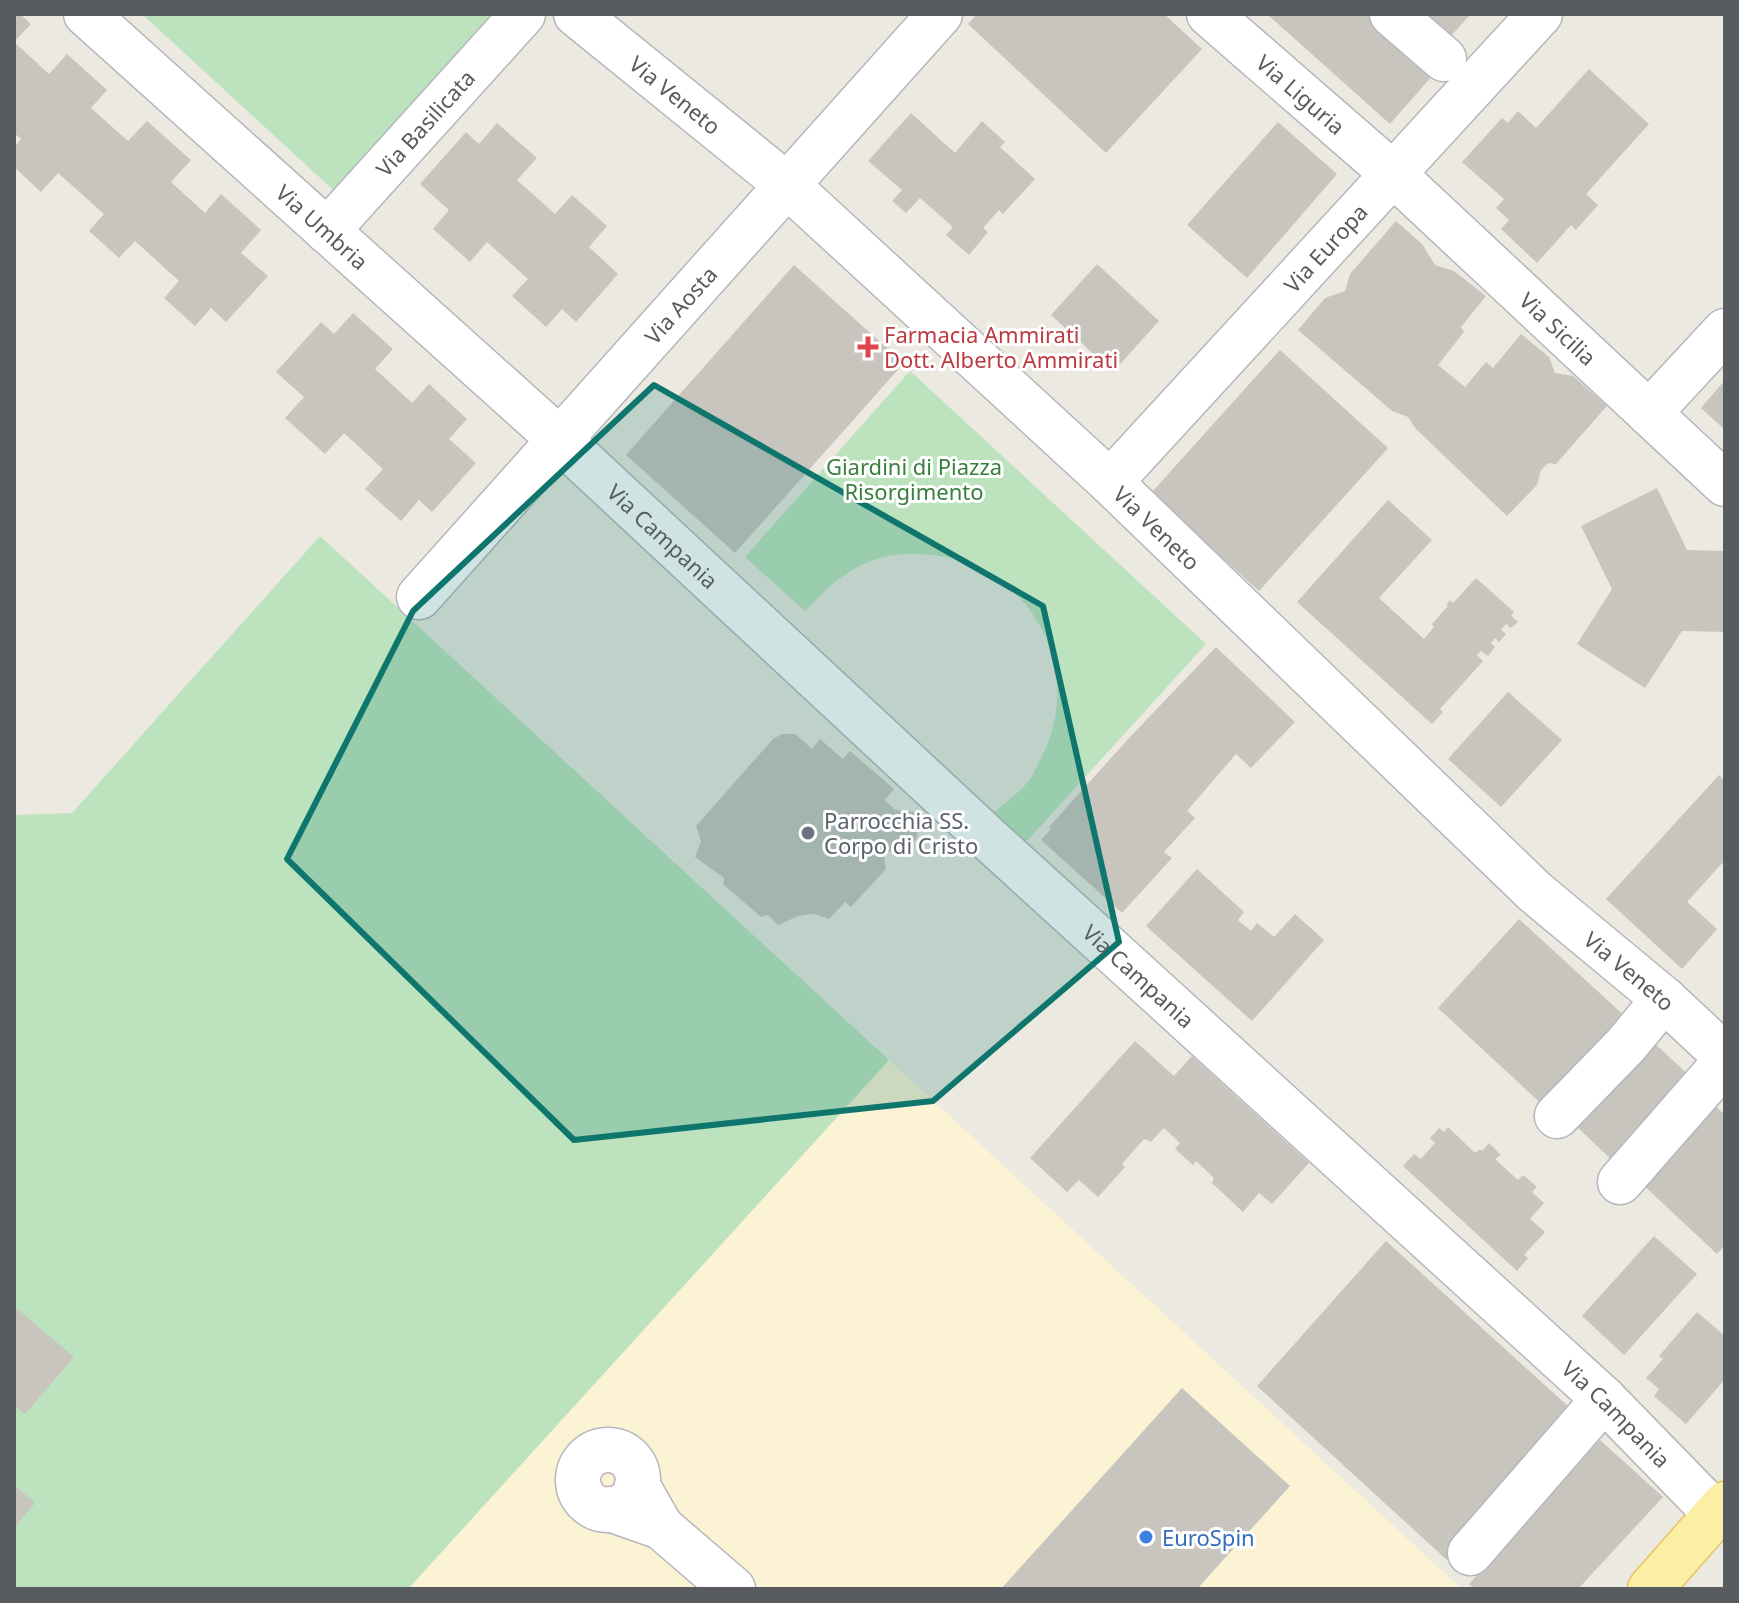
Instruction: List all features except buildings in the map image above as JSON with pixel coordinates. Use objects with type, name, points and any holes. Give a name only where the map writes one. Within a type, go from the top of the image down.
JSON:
[{"type":"main road","points":[[1650,1589],[1720,1509]]},
{"type":"street","name":"Via Umbria","points":[[86,14],[559,439]]},
{"type":"street","name":"Via Basilicata","points":[[327,231],[523,14]]},
{"type":"street","name":"Via Veneto","points":[[576,14],[787,185],[1110,482],[1535,892],[1664,999],[1725,1059]]},
{"type":"street","name":"Via Aosta","points":[[419,597],[940,14]]},
{"type":"street","points":[[1392,14],[1444,59]]},
{"type":"street","name":"Via Europa","points":[[1110,482],[1540,14]]},
{"type":"street","name":"Via Liguria","points":[[1226,19],[1392,173]]},
{"type":"street","name":"Via Sicilia","points":[[1392,173],[1725,484]]},
{"type":"street","points":[[1649,413],[1725,331]]},
{"type":"street","name":"Via Campania","points":[[559,439],[1720,1509]]},
{"type":"street","points":[[1557,1116],[1626,1045],[1664,999]]},
{"type":"street","points":[[1620,1182],[1725,1059]]},
{"type":"street","points":[[1470,1553],[1604,1399]]},
{"type":"street","points":[[624,1497],[733,1589]]},
{"type":"highlighted area","points":[[654,385],[1043,606],[1119,942],[933,1101],[574,1140],[287,859],[413,611]]},
{"type":"shaded area","points":[[889,1060],[1462,1589],[408,1589]]},
{"type":"green space","points":[[142,14],[506,14],[343,199]]},
{"type":"green space","name":"Giardini di Piazza Risorgimento","points":[[910,371],[1206,644],[1026,842],[991,815],[1030,780],[1053,727],[1057,694],[1054,662],[1043,632],[1026,605],[1002,582],[973,566],[939,556],[906,554],[863,564],[844,575],[805,611],[745,557]]},
{"type":"green space","points":[[320,536],[889,1060],[408,1589],[14,1589],[14,815],[72,813]]},
{"type":"place","name":"Farmacia Ammirati Dott. Alberto Ammirati","points":[[868,347]]},
{"type":"place","name":"Parrocchia SS. Corpo di Cristo","points":[[808,833]]},
{"type":"place","name":"EuroSpin","points":[[1146,1537]]}]
